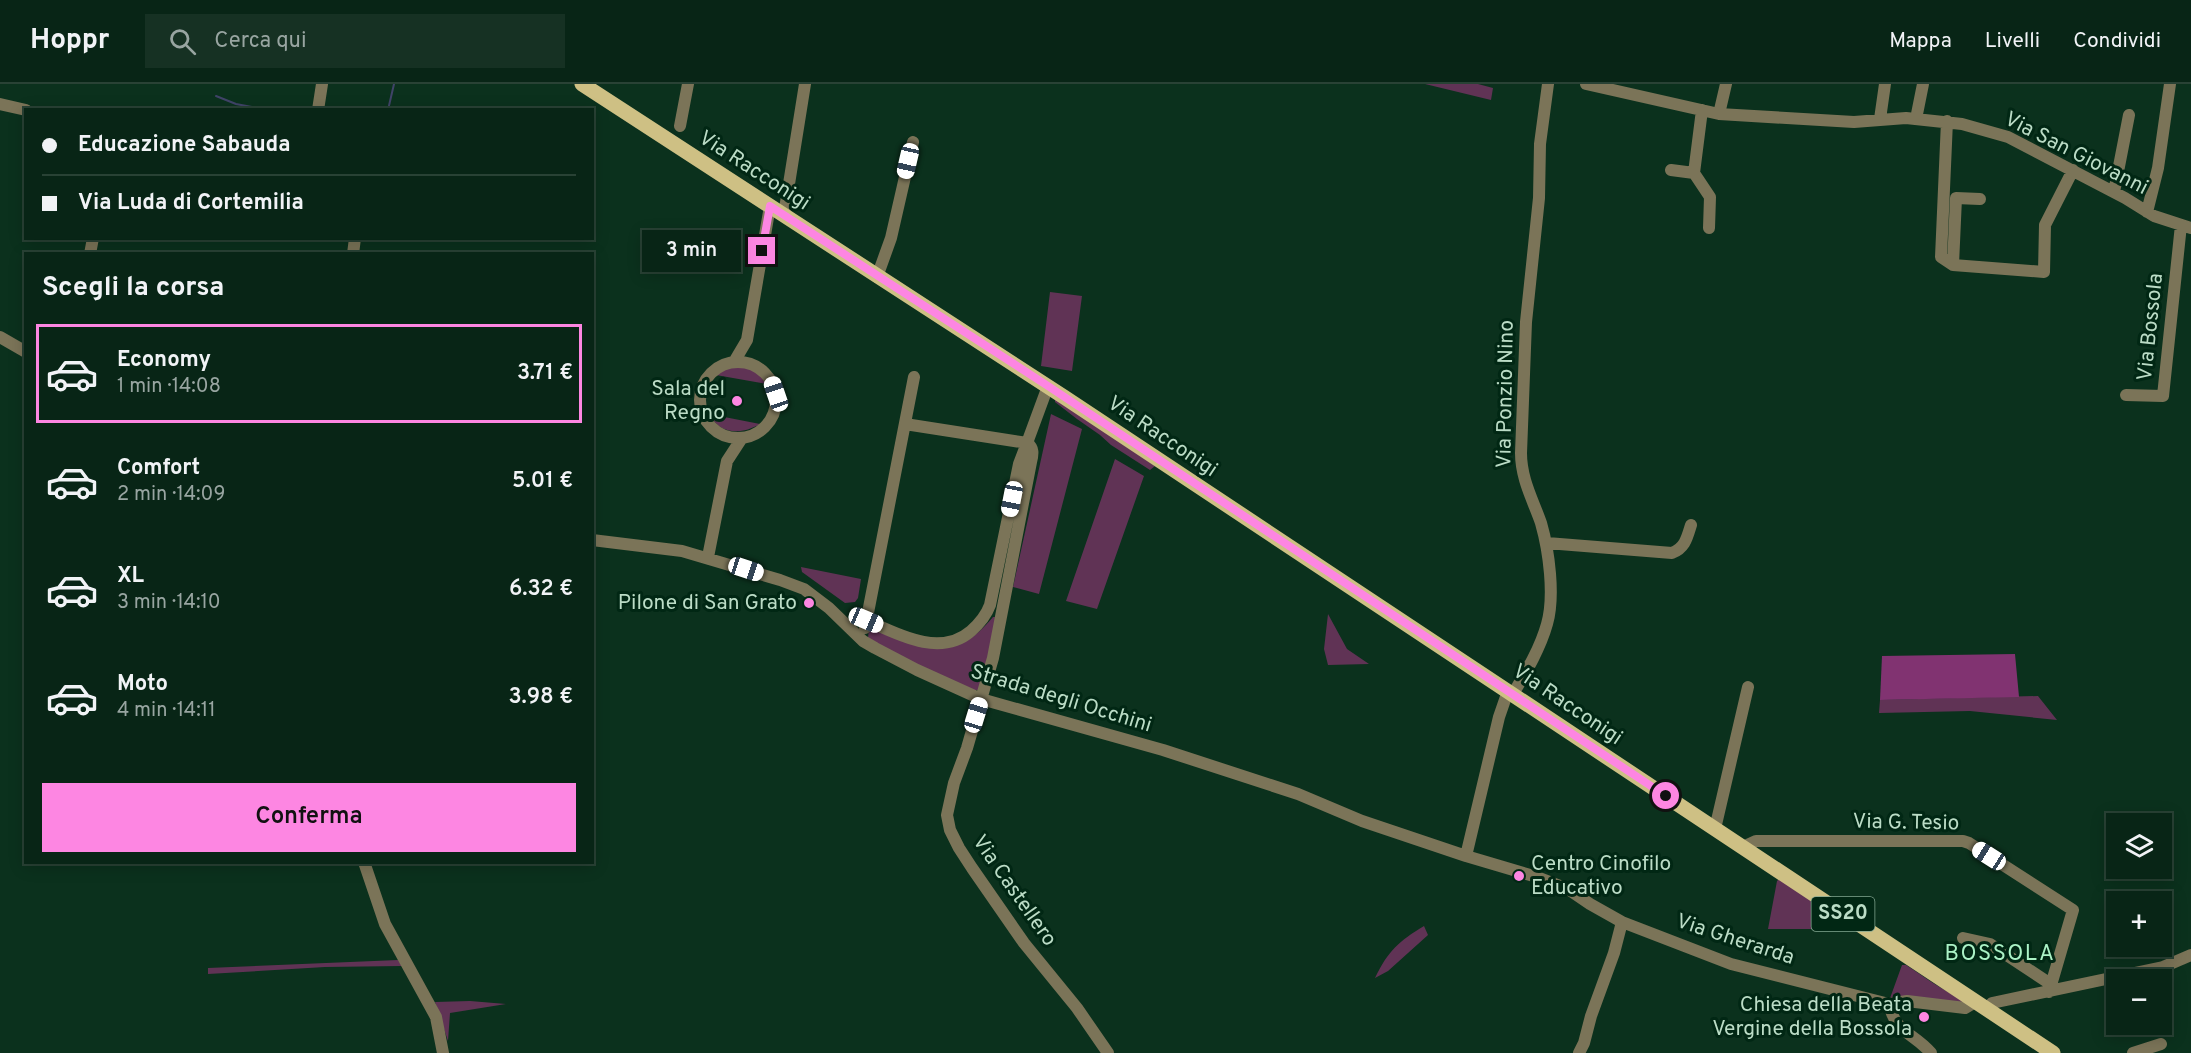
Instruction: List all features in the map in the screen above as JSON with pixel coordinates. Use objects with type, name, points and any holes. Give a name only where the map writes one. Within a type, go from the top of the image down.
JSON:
[{"type":"main road","name":"Via Racconigi","points":[[582,84],[1048,386],[2053,1053]]},
{"type":"street","points":[[318,108],[322,84]]},
{"type":"street","points":[[680,126],[688,84]]},
{"type":"street","points":[[784,216],[805,84]]},
{"type":"street","name":"Via Ponzio Nino","points":[[1510,692],[1535,654],[1548,622],[1550,596],[1547,543],[1522,473],[1521,453],[1526,322],[1539,198],[1540,144],[1548,84]]},
{"type":"street","name":"Via San Giovanni","points":[[1586,84],[1719,114],[1854,122],[1916,119],[1962,124],[2008,137],[2114,192],[2154,216],[2186,227]]},
{"type":"street","points":[[1719,114],[1726,84]]},
{"type":"street","points":[[1880,119],[1885,84]]},
{"type":"street","points":[[1916,119],[1923,84]]},
{"type":"street","points":[[2147,212],[2157,168],[2170,84]]},
{"type":"street","points":[[0,105],[24,110]]},
{"type":"street","points":[[1701,110],[1694,173],[1710,196],[1709,228]]},
{"type":"street","points":[[2114,192],[2129,115]]},
{"type":"street","points":[[1947,122],[1941,258],[1953,265],[2044,272],[2045,225],[2073,170]]},
{"type":"street","points":[[877,277],[891,237],[913,142]]},
{"type":"street","points":[[1671,170],[1694,173]]},
{"type":"street","points":[[1953,265],[1956,198],[1980,200]]},
{"type":"street","points":[[734,362],[747,340],[770,206]]},
{"type":"street","name":"Via Bossola","points":[[2126,395],[2163,396],[2186,227]]},
{"type":"street","points":[[0,336],[24,351]]},
{"type":"street","points":[[747,340],[754,366]]},
{"type":"street","points":[[718,433],[734,438],[754,435],[764,428],[771,418],[776,394],[772,383],[754,366],[734,362],[715,370],[707,378],[700,397],[704,418],[718,433],[727,461]]},
{"type":"street","points":[[864,641],[866,620],[914,377]]},
{"type":"street","name":"Via Castellero","points":[[1048,386],[1027,443],[1033,452],[993,658],[948,803],[947,815],[950,830],[958,848],[1024,943],[1077,1008],[1108,1053]]},
{"type":"street","points":[[866,620],[904,637],[934,643],[955,641],[987,615],[1019,464],[1027,443],[905,424]]},
{"type":"street","points":[[708,557],[727,461],[742,438]]},
{"type":"street","points":[[1547,543],[1672,553],[1681,550],[1691,525]]},
{"type":"street","name":"Strada degli Occhini","points":[[594,540],[682,551],[780,580],[804,589],[829,608],[864,641],[917,670],[981,699],[1163,750],[1298,794],[1362,821],[1466,856]]},
{"type":"street","points":[[1715,829],[1748,687]]},
{"type":"street","points":[[1466,856],[1499,717],[1510,692]]},
{"type":"street","name":"Via G. Tesio","points":[[1743,847],[1756,841],[1963,841],[1969,843],[2073,910],[2050,989]]},
{"type":"street","name":"Via Gherarda","points":[[1466,856],[1537,877],[1568,889],[1622,922],[1731,964],[1889,1004],[1907,1000],[1965,1008],[1981,1006],[2050,989],[2163,967],[2191,955]]},
{"type":"street","points":[[365,864],[385,924],[436,1017],[442,1053]]},
{"type":"street","points":[[1579,1053],[1584,1043],[1590,1016],[1602,991],[1622,922]]},
{"type":"street","points":[[1963,938],[1990,944],[2050,989]]},
{"type":"street","points":[[1889,1004],[1898,1026],[1931,1053]]},
{"type":"street","points":[[2133,1053],[2162,1044]]},
{"type":"shaded area","points":[[1425,84],[1478,84],[1493,88],[1491,100]]},
{"type":"shaded area","points":[[1050,292],[1082,296],[1072,371],[1041,366]]},
{"type":"shaded area","points":[[739,365],[756,371],[767,384],[716,375],[730,366]]},
{"type":"shaded area","points":[[1055,398],[1155,466],[1150,470],[1111,445],[1055,402]]},
{"type":"shaded area","points":[[709,414],[760,424],[746,430],[732,431],[719,426]]},
{"type":"shaded area","points":[[1051,414],[1082,429],[1039,594],[1013,587]]},
{"type":"shaded area","points":[[1115,459],[1144,476],[1097,609],[1066,601]]},
{"type":"shaded area","points":[[801,567],[861,579],[858,598],[855,602],[845,603],[802,572]]},
{"type":"shaded area","points":[[1328,614],[1347,649],[1369,664],[1328,665],[1324,649]]},
{"type":"shaded area","points":[[993,617],[998,617],[981,690],[973,690],[880,648],[868,639],[869,626],[919,645],[949,647],[978,633]]},
{"type":"shaded area","points":[[2015,654],[2019,697],[1880,700],[1882,656]]},
{"type":"shaded area","points":[[2038,696],[2057,720],[1970,711],[1879,713],[1880,700]]},
{"type":"shaded area","points":[[1781,877],[1853,926],[1850,929],[1768,929],[1777,881]]},
{"type":"shaded area","points":[[1424,926],[1428,935],[1388,971],[1375,978],[1395,948]]},
{"type":"shaded area","points":[[398,960],[402,966],[325,967],[208,974],[208,968]]},
{"type":"shaded area","points":[[1902,965],[1906,965],[1964,1000],[1962,1003],[1889,1001]]},
{"type":"shaded area","points":[[470,1001],[506,1004],[450,1013],[448,1041],[435,1002]]},
{"type":"waterway","points":[[388,108],[394,84]]},
{"type":"waterway","points":[[216,96],[236,104],[257,108]]},
{"type":"place","name":"Sala del Regno","points":[[737,401]]},
{"type":"place","name":"Pilone di San Grato","points":[[809,603]]},
{"type":"place","name":"Centro Cinofilo Educativo","points":[[1519,876]]},
{"type":"place","name":"Chiesa della Beata Vergine della Bossola","points":[[1924,1017]]},
{"type":"district","name":"BOSSOLA","points":[[2000,954]]},
{"type":"route","points":[[762,251],[770,206],[1048,386],[1666,796]]}]
